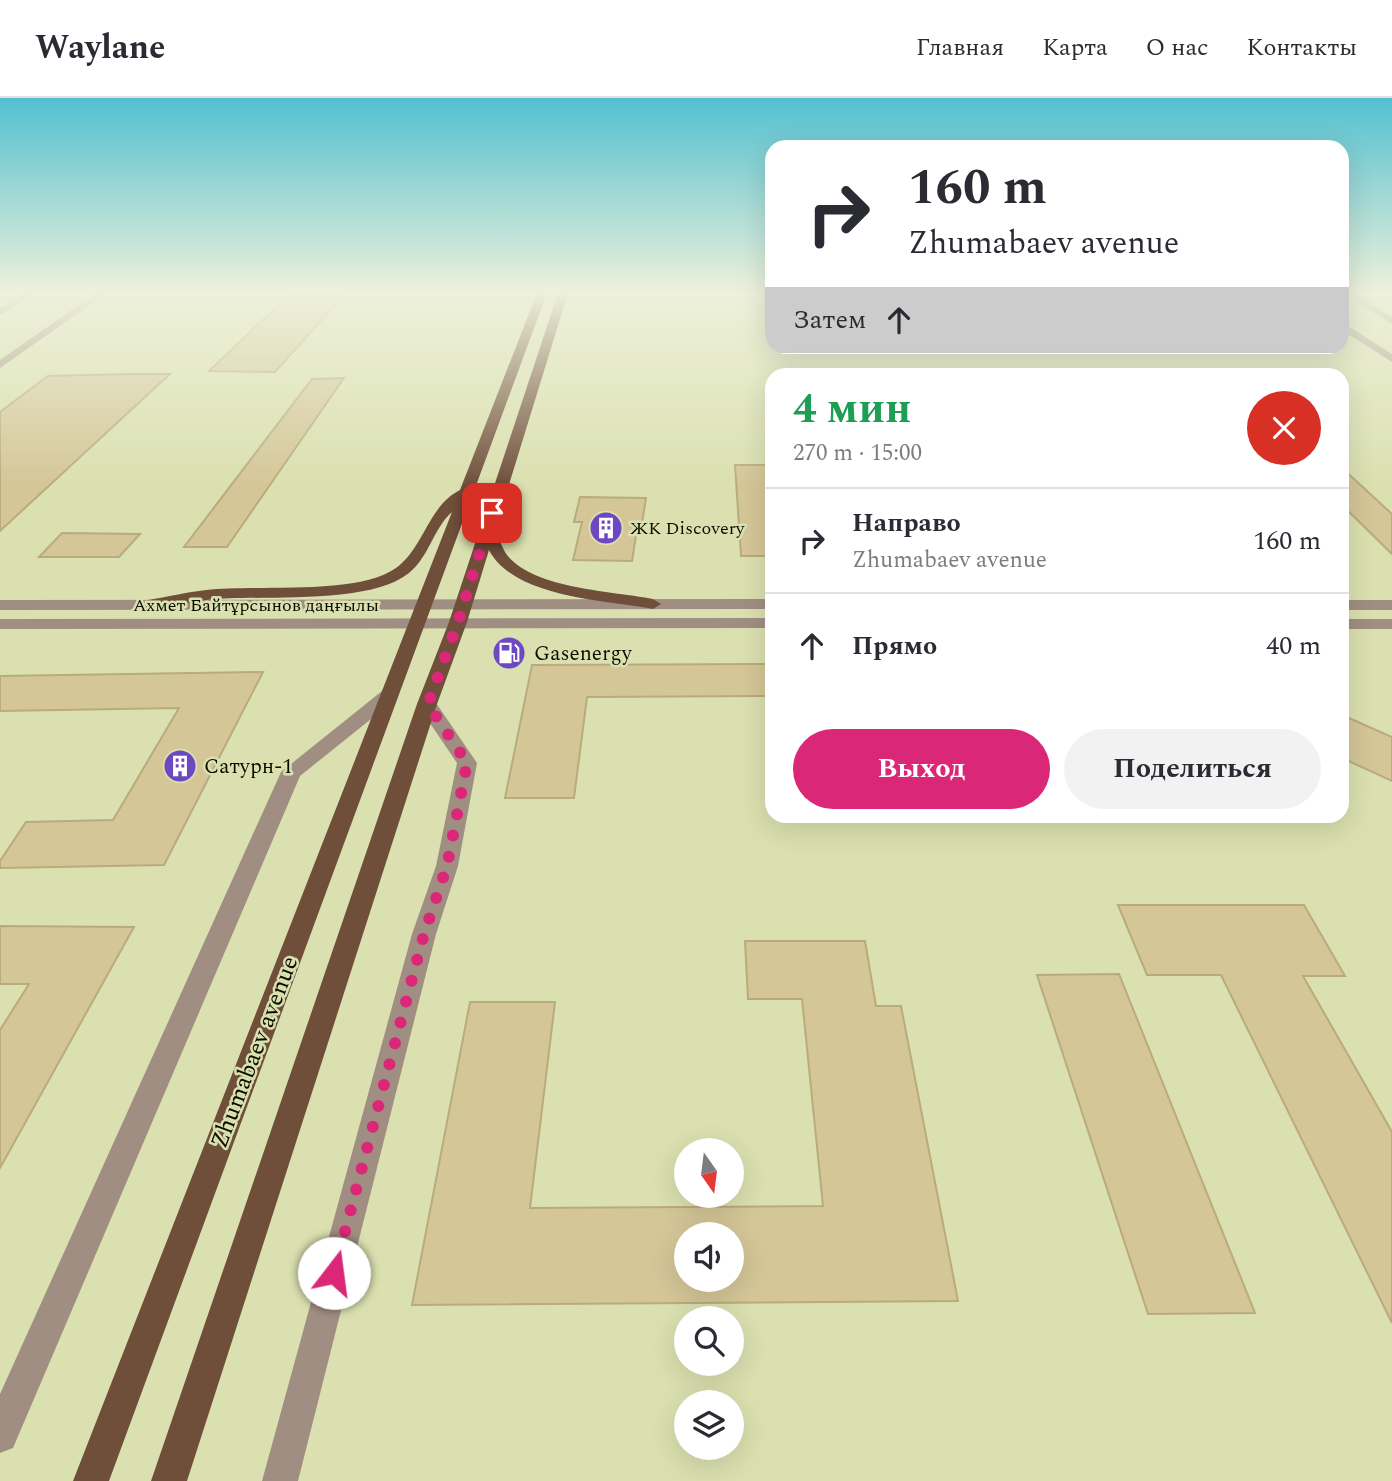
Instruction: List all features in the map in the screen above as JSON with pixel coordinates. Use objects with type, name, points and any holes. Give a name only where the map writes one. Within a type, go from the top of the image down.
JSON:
[{"type":"main road","name":"Zhumabaev avenue","points":[[91,1481],[516,358]]},
{"type":"main road","points":[[169,1481],[428,704],[461,613],[542,358]]},
{"type":"main road","points":[[148,605],[207,595],[352,588],[382,581],[402,571],[418,555],[440,514],[466,490]]},
{"type":"main road","points":[[487,530],[503,560],[532,580],[653,604]]},
{"type":"street","name":"Ахмет Байтұрсынов даңғылы","points":[[0,624],[461,613],[511,604],[765,604]]},
{"type":"street","points":[[1349,604],[1392,605]]},
{"type":"street","name":"Ахмет Байтұрсынов даңғылы","points":[[0,606],[148,605],[419,614]]},
{"type":"street","name":"Ахмет Байтұрсынов даңғылы","points":[[461,613],[505,622],[765,623]]},
{"type":"street","points":[[1349,624],[1392,624]]},
{"type":"street","points":[[0,1435],[291,772],[389,695]]},
{"type":"street","points":[[280,1481],[424,934],[447,866],[467,763],[428,704]]},
{"type":"building","points":[[223,358],[288,358],[275,372],[209,371]]},
{"type":"building","points":[[170,374],[0,531],[0,412],[48,376]]},
{"type":"building","points":[[344,378],[227,547],[184,547],[312,379]]},
{"type":"building","points":[[735,465],[765,465],[765,556],[741,556]]},
{"type":"building","points":[[1349,474],[1392,514],[1392,554],[1349,512]]},
{"type":"building","name":"ЖК Discovery","points":[[580,497],[646,498],[642,523],[638,523],[632,561],[573,560],[582,522],[574,522]]},
{"type":"building","points":[[62,533],[140,534],[119,557],[39,557]]},
{"type":"building","points":[[765,664],[765,696],[587,697],[574,798],[505,798],[532,665]]},
{"type":"building","name":"Сатурн-1","points":[[263,672],[164,865],[0,868],[0,861],[26,822],[113,820],[179,708],[0,711],[0,676]]},
{"type":"building","points":[[1349,718],[1392,737],[1392,781],[1349,761]]},
{"type":"building","points":[[1118,905],[1304,905],[1345,976],[1303,976],[1392,1132],[1392,1323],[1221,975],[1147,975]]},
{"type":"building","points":[[0,926],[134,927],[0,1168],[0,1030],[29,984],[0,984]]},
{"type":"building","points":[[745,941],[865,941],[876,1006],[901,1006],[958,1301],[412,1305],[470,1002],[555,1002],[530,1208],[744,1208],[823,1206],[802,999],[748,999]]},
{"type":"building","points":[[1119,974],[1255,1313],[1148,1314],[1037,975]]},
{"type":"place","name":"ЖК Discovery","points":[[606,528]]},
{"type":"place","name":"Gasenergy","points":[[509,653]]},
{"type":"place","name":"Сатурн-1","points":[[180,766]]},
{"type":"route","points":[[334,1273],[424,934],[447,866],[467,763],[428,704],[458,622],[492,513]]}]
